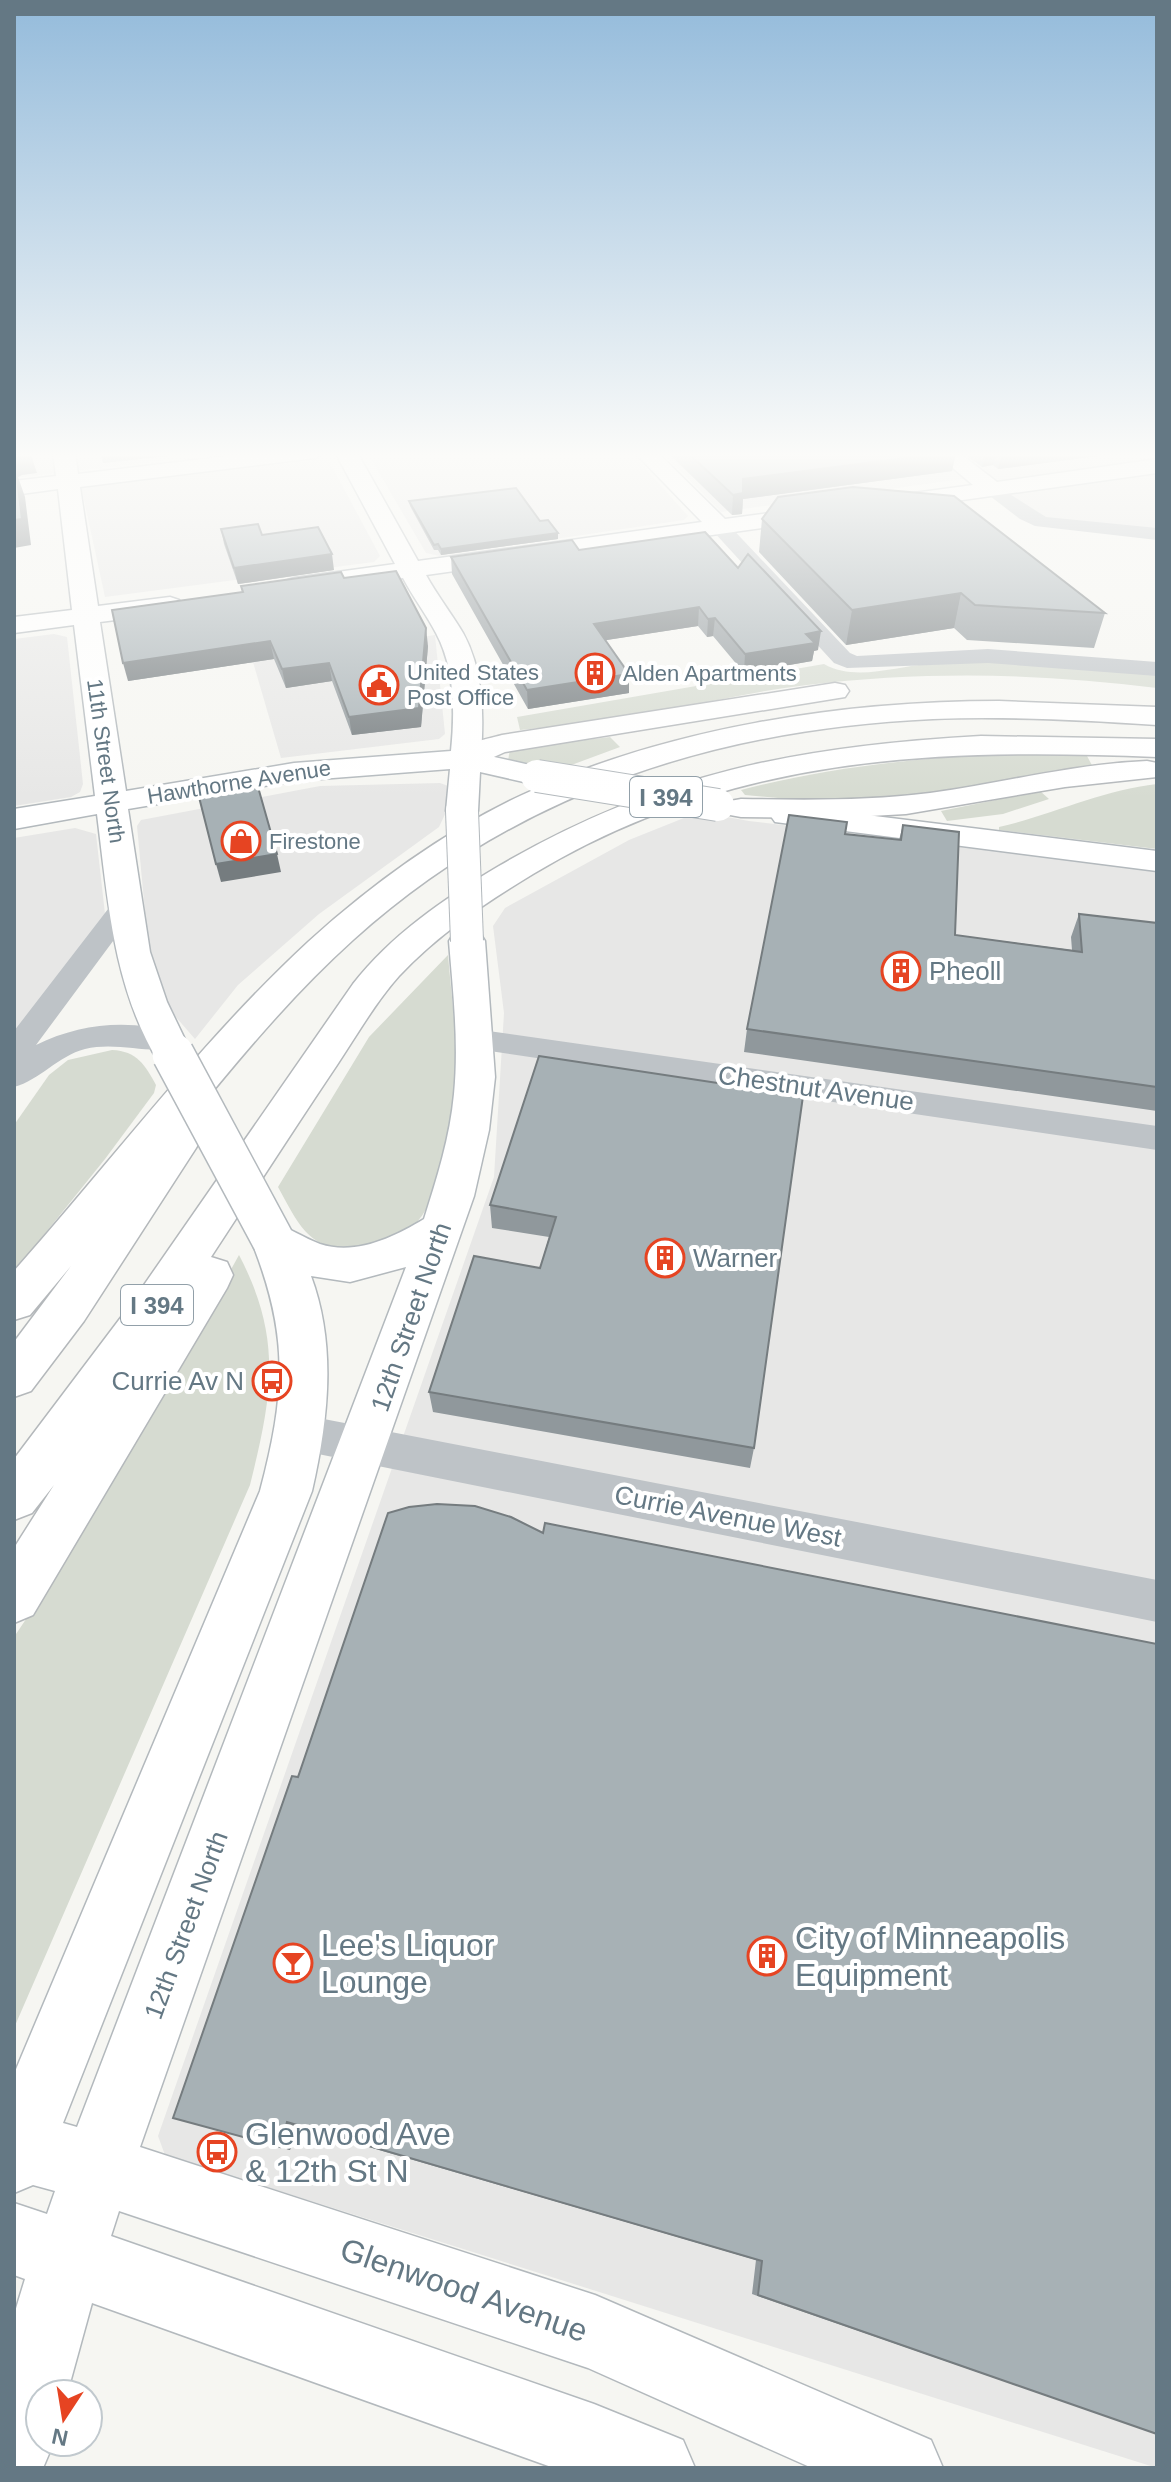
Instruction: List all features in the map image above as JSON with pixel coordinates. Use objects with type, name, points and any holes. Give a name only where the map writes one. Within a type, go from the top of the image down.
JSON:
[{"type":"main road","name":"11th Street North","points":[[80,568],[125,906],[137,971],[169,1047],[273,1240]]},
{"type":"main road","points":[[269,590],[418,568]]},
{"type":"main road","name":"12th Street North","points":[[14,2444],[41,2248],[100,2169],[120,2103],[443,1229],[465,1153],[474,1095],[462,811],[469,716],[464,669],[450,634],[410,569]]},
{"type":"main road","points":[[14,625],[193,602]]},
{"type":"main road","points":[[465,759],[502,744],[639,724],[790,696],[857,689],[1013,683],[1157,695]]},
{"type":"main road","name":"I 394","points":[[14,1377],[75,1297],[144,1195],[234,1049],[279,993],[344,930],[417,874],[512,813],[590,779],[742,737],[871,715],[998,708],[1157,716]]},
{"type":"main road","name":"I 394","points":[[14,1497],[111,1373],[375,981],[442,918],[520,866],[631,810],[749,774],[871,751],[1018,742],[1157,748]]},
{"type":"main road","points":[[465,759],[537,776],[729,806],[902,831],[1157,861]]},
{"type":"main road","name":"Hawthorne Avenue","points":[[14,819],[311,770],[465,759]]},
{"type":"main road","points":[[729,806],[847,809],[914,804],[1074,777],[1157,769]]},
{"type":"main road","points":[[902,831],[966,826],[1010,818],[1082,793],[1157,778]]},
{"type":"main road","points":[[14,1302],[121,1172],[279,993]]},
{"type":"main road","points":[[14,1597],[219,1262],[290,1104]]},
{"type":"main road","points":[[273,1240],[320,1261],[340,1264],[406,1250],[443,1229]]},
{"type":"main road","points":[[16,2150],[286,1491],[298,1432],[302,1331],[293,1287],[273,1240]]},
{"type":"main road","points":[[14,1562],[102,1454]]},
{"type":"main road","name":"Glenwood Avenue","points":[[16,2150],[100,2169],[595,2333],[903,2468]]},
{"type":"main road","points":[[41,2248],[594,2443],[655,2468]]},
{"type":"street","points":[[758,568],[842,658],[855,663],[988,656],[1157,669]]},
{"type":"street","points":[[14,1058],[22,1042],[125,906]]},
{"type":"street","points":[[14,1076],[47,1052],[80,1037],[118,1033],[169,1047]]},
{"type":"street","name":"Chestnut Avenue","points":[[474,1040],[1157,1138]]},
{"type":"street","name":"Currie Avenue West","points":[[298,1432],[1157,1601]]},
{"type":"shaded area","points":[[99,568],[329,568],[105,597]]},
{"type":"shaded area","points":[[54,634],[67,637],[83,784],[80,792],[71,797],[14,806],[14,639]]},
{"type":"shaded area","points":[[435,635],[445,734],[439,739],[281,758],[253,662]]},
{"type":"shaded area","points":[[986,661],[1157,675],[1157,688],[1026,677],[895,677],[787,688],[636,716],[553,727],[520,730],[517,717],[824,664],[849,672],[876,672],[936,663]]},
{"type":"shaded area","points":[[610,737],[620,747],[566,767],[508,761],[510,749]]},
{"type":"shaded area","points":[[1006,754],[1087,756],[1094,769],[889,799],[799,800],[745,795],[741,790],[807,775],[873,765]]},
{"type":"shaded area","points":[[440,783],[451,787],[455,793],[439,827],[319,914],[238,985],[195,1039],[168,1008],[149,955],[137,826],[141,820],[320,786]]},
{"type":"shaded area","points":[[1157,784],[1157,849],[999,830],[999,827],[1097,797]]},
{"type":"shaded area","points":[[1040,791],[1049,799],[1003,814],[947,821],[941,811]]},
{"type":"shaded area","points":[[699,812],[749,821],[1157,871],[1157,2468],[165,2155],[158,2136],[494,1177],[504,1013],[493,926],[505,908],[629,840]]},
{"type":"shaded area","points":[[75,828],[96,834],[105,914],[14,1042],[14,838]]},
{"type":"shaded area","points":[[448,955],[456,1042],[456,1083],[449,1131],[429,1203],[412,1227],[399,1235],[362,1247],[330,1247],[309,1235],[301,1226],[278,1187],[369,1037]]},
{"type":"shaded area","points":[[112,1050],[128,1053],[139,1060],[156,1085],[154,1093],[14,1272],[14,1125],[49,1075],[68,1060]]},
{"type":"shaded area","points":[[239,1255],[253,1285],[268,1341],[268,1395],[250,1485],[14,2028],[14,1637],[103,1497]]},
{"type":"building","points":[[457,568],[761,568],[821,631],[806,634],[815,643],[745,654],[715,618],[708,619],[699,607],[594,624],[629,674],[527,690]]},
{"type":"building","points":[[810,568],[1047,568],[1105,613],[975,605],[961,593],[852,610]]},
{"type":"building","points":[[396,571],[426,628],[419,708],[349,717],[329,663],[282,669],[270,641],[123,663],[112,610],[243,592],[241,586],[341,572],[344,578]]},
{"type":"building","points":[[258,787],[277,854],[216,864],[199,797]]},
{"type":"building","name":"Pheoll","points":[[789,815],[847,822],[845,834],[901,840],[903,825],[959,832],[955,935],[1082,952],[1079,914],[1157,923],[1157,1087],[747,1029]]},
{"type":"building","name":"Warner","points":[[539,1056],[803,1096],[754,1448],[429,1392],[474,1256],[540,1268],[556,1217],[490,1205]]},
{"type":"building","name":"City of Minneapolis Equipment","points":[[437,1504],[475,1506],[511,1517],[543,1533],[545,1523],[1157,1644],[1157,2434],[758,2295],[762,2261],[287,2122],[280,2147],[173,2118],[292,1776],[298,1777],[388,1513]]},
{"type":"place","name":"Alden Apartments","points":[[595,673]]},
{"type":"place","name":"United States Post Office","points":[[379,685]]},
{"type":"place","name":"Firestone","points":[[241,841]]},
{"type":"place","name":"Pheoll","points":[[901,971]]},
{"type":"place","name":"Warner","points":[[665,1258]]},
{"type":"place","name":"Currie Av N","points":[[272,1381]]},
{"type":"place","name":"City of Minneapolis Equipment","points":[[767,1956]]},
{"type":"place","name":"Lee's Liquor Lounge","points":[[293,1963]]},
{"type":"place","name":"Glenwood Ave & 12th St N","points":[[217,2152]]}]
